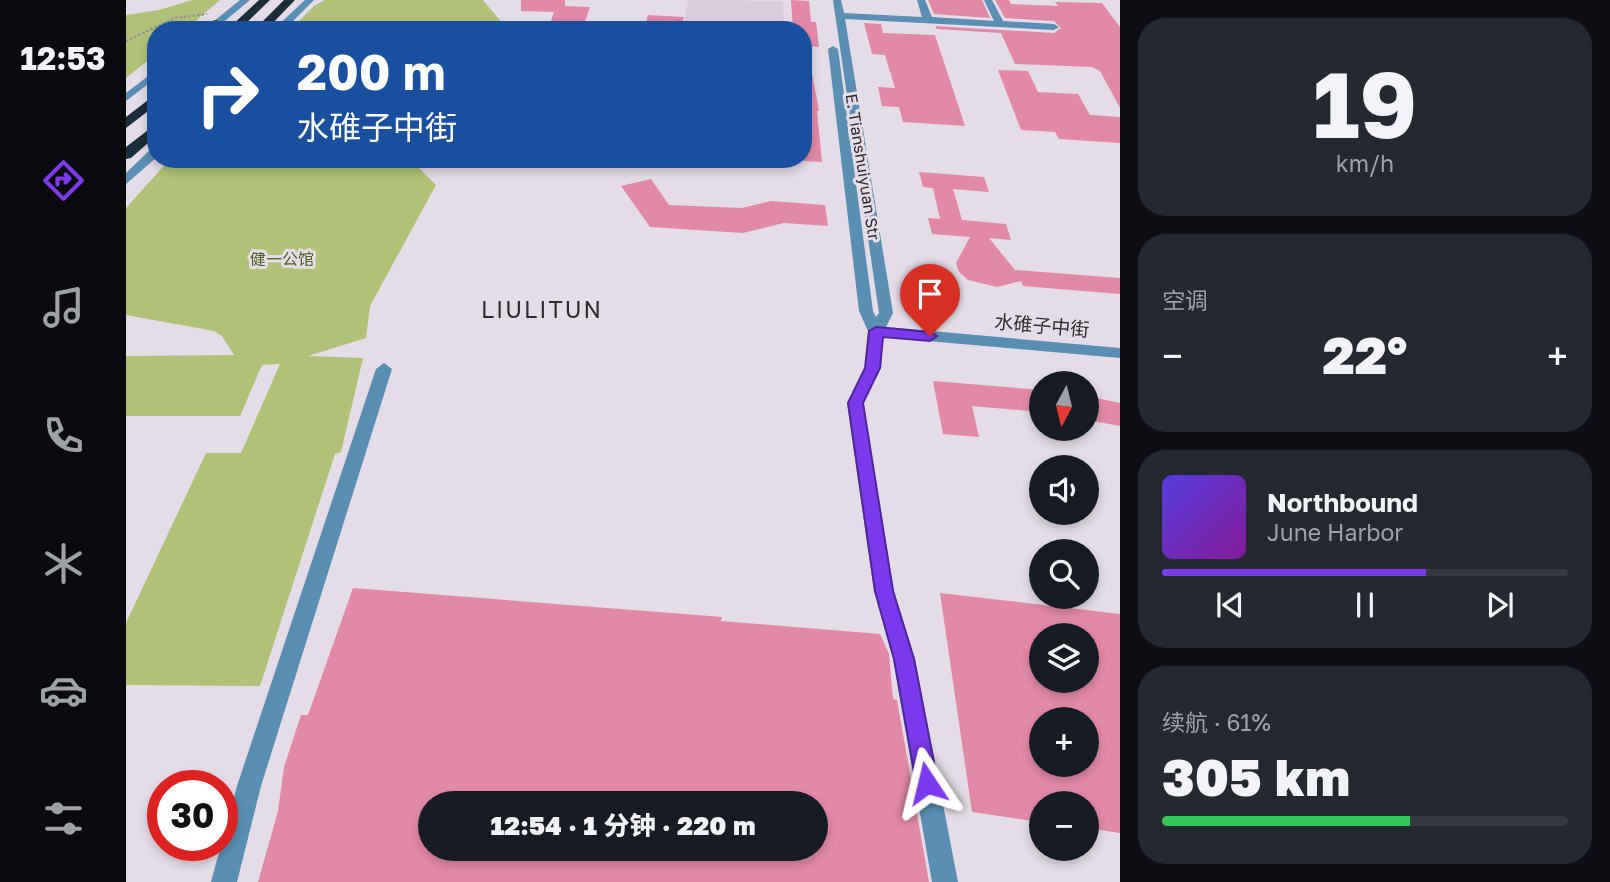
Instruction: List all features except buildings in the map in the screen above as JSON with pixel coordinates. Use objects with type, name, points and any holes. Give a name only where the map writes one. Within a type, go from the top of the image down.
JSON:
[{"type":"highway","points":[[242,21],[265,0]]},
{"type":"highway","points":[[268,21],[290,0]]},
{"type":"highway","points":[[126,124],[147,106]]},
{"type":"highway","points":[[126,156],[147,136]]},
{"type":"street","points":[[288,21],[310,0]]},
{"type":"street","points":[[302,8],[317,0]]},
{"type":"street","name":"E. Tianshuiyuan Str","points":[[827,0],[866,311],[876,331]]},
{"type":"street","name":"E. Tianshuiyuan Str","points":[[837,0],[886,313],[876,331],[873,368],[855,403],[884,591],[904,659],[945,882]]},
{"type":"street","points":[[921,0],[928,20]]},
{"type":"street","points":[[988,0],[1000,24]]},
{"type":"street","points":[[216,21],[242,2]]},
{"type":"street","points":[[839,16],[1054,27]]},
{"type":"street","points":[[126,99],[147,81]]},
{"type":"street","points":[[126,180],[147,159]]},
{"type":"street","name":"水碓子中街","points":[[876,331],[1120,353]]},
{"type":"street","points":[[224,882],[249,786],[384,369]]},
{"type":"path","points":[[166,21],[188,12],[206,21]]},
{"type":"path","points":[[126,41],[147,29]]},
{"type":"shaded area","points":[[688,0],[783,1],[784,21],[684,21]]},
{"type":"green space","points":[[192,0],[220,0],[196,21],[147,21],[147,61],[126,78],[126,15],[159,10]]},
{"type":"green space","points":[[325,0],[483,0],[500,21],[299,21],[314,6]]},
{"type":"green space","name":"健一公馆","points":[[162,168],[419,168],[436,185],[370,306],[366,338],[308,356],[363,358],[341,452],[335,454],[260,686],[126,685],[126,623],[206,453],[241,453],[280,364],[262,365],[240,416],[126,416],[126,356],[234,355],[222,336],[214,331],[126,315],[126,208]]},
{"type":"district","name":"LIULITUN","points":[[542,309]]},
{"type":"route","points":[[927,783],[904,659],[884,591],[855,403],[873,368],[876,331],[930,336]]}]
